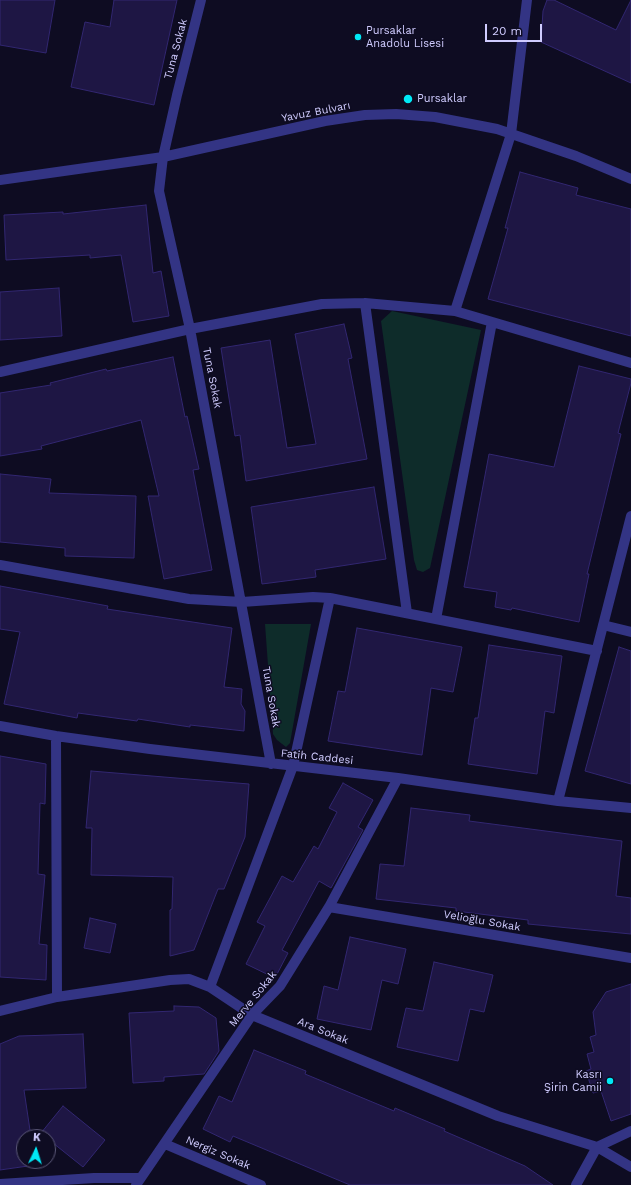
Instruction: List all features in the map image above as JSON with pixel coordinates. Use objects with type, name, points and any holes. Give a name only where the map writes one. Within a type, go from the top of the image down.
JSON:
[{"type":"street","name":"Tuna Sokak","points":[[201,0],[163,158],[159,190],[190,330],[242,602],[270,764]]},
{"type":"street","points":[[455,310],[511,134],[527,0]]},
{"type":"street","name":"Yavuz Bulvarı","points":[[0,180],[163,158],[325,121],[396,114],[435,117],[497,129],[576,156],[631,179]]},
{"type":"street","points":[[365,303],[407,613]]},
{"type":"street","points":[[0,372],[190,330],[322,304],[365,303],[455,310],[631,363]]},
{"type":"street","points":[[436,619],[492,322]]},
{"type":"street","points":[[558,801],[631,516]]},
{"type":"street","points":[[0,564],[189,599],[242,602],[313,597],[330,598],[597,651]]},
{"type":"street","points":[[210,988],[293,766],[330,598]]},
{"type":"street","points":[[603,624],[631,632]]},
{"type":"street","name":"Fatih Caddesi","points":[[0,726],[56,736],[270,764],[398,778],[558,801],[631,808]]},
{"type":"street","points":[[56,736],[57,997]]},
{"type":"street","name":"Merve Sokak","points":[[138,1182],[252,1015],[280,986],[329,907],[398,778]]},
{"type":"street","name":"Velioğlu Sokak","points":[[329,907],[631,958]]},
{"type":"street","name":"Ara Sokak","points":[[0,1011],[57,997],[170,980],[189,979],[210,988],[252,1015],[498,1116],[597,1147],[631,1167]]},
{"type":"street","points":[[576,1185],[597,1147],[631,1131]]},
{"type":"street","name":"Nergiz Sokak","points":[[165,1144],[261,1185]]},
{"type":"street","points":[[0,1184],[94,1178],[138,1182]]},
{"type":"green space","points":[[392,311],[481,330],[430,568],[423,572],[417,570],[414,560],[381,321]]},
{"type":"green space","points":[[265,624],[311,624],[290,743],[286,747],[277,740],[273,734]]},
{"type":"building","points":[[0,0],[55,0],[46,53],[0,45]]},
{"type":"building","points":[[114,0],[177,0],[154,105],[71,87],[85,22],[110,27]]},
{"type":"building","points":[[547,0],[554,0],[616,30],[631,0],[631,83],[541,42],[543,11]]},
{"type":"building","points":[[520,172],[578,188],[576,195],[631,209],[631,336],[488,299],[508,228],[505,228]]},
{"type":"building","points":[[146,205],[153,273],[161,271],[169,316],[133,322],[121,255],[90,258],[90,255],[6,260],[4,215],[63,212],[63,214]]},
{"type":"building","points":[[59,288],[62,336],[0,340],[0,292]]},
{"type":"building","points":[[344,324],[352,358],[348,359],[367,459],[246,481],[240,435],[235,436],[221,348],[270,340],[287,448],[316,444],[295,334]]},
{"type":"building","points":[[173,357],[185,417],[187,416],[199,469],[193,470],[212,570],[164,579],[148,496],[159,496],[141,420],[41,446],[42,449],[0,456],[0,393],[51,385],[50,383],[106,369],[107,371]]},
{"type":"building","points":[[579,366],[631,379],[631,383],[618,433],[621,434],[587,574],[589,574],[579,622],[512,608],[511,610],[495,607],[497,592],[464,587],[489,454],[554,467]]},
{"type":"building","points":[[0,474],[51,479],[49,493],[136,496],[134,558],[65,556],[65,548],[0,542]]},
{"type":"building","points":[[374,487],[386,559],[315,570],[316,577],[262,584],[251,507]]},
{"type":"building","points":[[0,586],[108,606],[107,609],[232,628],[224,687],[242,689],[241,704],[245,711],[244,731],[190,725],[190,727],[138,719],[137,721],[78,713],[77,718],[4,704],[20,632],[0,629]]},
{"type":"building","points":[[357,628],[462,647],[453,692],[431,688],[422,755],[328,741],[338,691],[345,692]]},
{"type":"building","points":[[489,645],[562,656],[554,713],[545,711],[537,774],[468,764],[475,718],[478,718]]},
{"type":"building","points":[[619,647],[631,651],[631,784],[585,771]]},
{"type":"building","points":[[0,756],[46,764],[45,804],[40,803],[38,874],[45,875],[39,944],[47,945],[46,980],[0,977]]},
{"type":"building","points":[[91,771],[249,784],[245,837],[224,889],[218,889],[194,950],[170,956],[170,910],[172,909],[173,877],[91,875],[92,828],[86,828]]},
{"type":"building","points":[[343,783],[373,800],[358,827],[363,830],[331,888],[319,881],[282,950],[288,953],[275,978],[246,964],[265,926],[257,922],[282,876],[293,882],[314,846],[318,849],[337,812],[329,808]]},
{"type":"building","points":[[411,808],[470,815],[469,821],[622,841],[616,896],[631,898],[631,934],[528,924],[528,920],[456,911],[456,908],[376,899],[380,864],[404,866]]},
{"type":"building","points":[[90,918],[116,924],[110,953],[84,948]]},
{"type":"building","points":[[350,937],[406,949],[398,984],[382,980],[371,1030],[317,1019],[324,986],[338,990]]},
{"type":"building","points":[[434,962],[493,975],[484,1012],[470,1009],[458,1061],[397,1047],[406,1008],[423,1011]]},
{"type":"building","name":"Kasrı Şirin Camii","points":[[631,984],[631,1114],[611,1121],[601,1091],[593,1093],[586,1071],[591,1069],[587,1054],[594,1052],[590,1037],[596,1035],[593,1012],[606,992]]},
{"type":"building","points":[[174,1006],[199,1007],[216,1018],[219,1051],[204,1074],[164,1077],[164,1081],[133,1083],[129,1013],[174,1011]]},
{"type":"building","points":[[83,1034],[86,1088],[24,1090],[30,1129],[16,1129],[16,1168],[0,1170],[0,1044],[19,1036]]},
{"type":"building","points":[[254,1050],[306,1071],[305,1074],[394,1111],[395,1108],[445,1129],[444,1131],[525,1166],[553,1185],[350,1185],[233,1136],[230,1142],[203,1129],[219,1096],[232,1102]]},
{"type":"building","points":[[63,1106],[105,1140],[83,1167],[56,1145],[56,1129],[44,1129]]},
{"type":"place","name":"Pursaklar Anadolu Lisesi","points":[[358,37]]},
{"type":"place","name":"Pursaklar","points":[[408,99]]},
{"type":"place","name":"Kasrı Şirin Camii","points":[[610,1081]]}]
